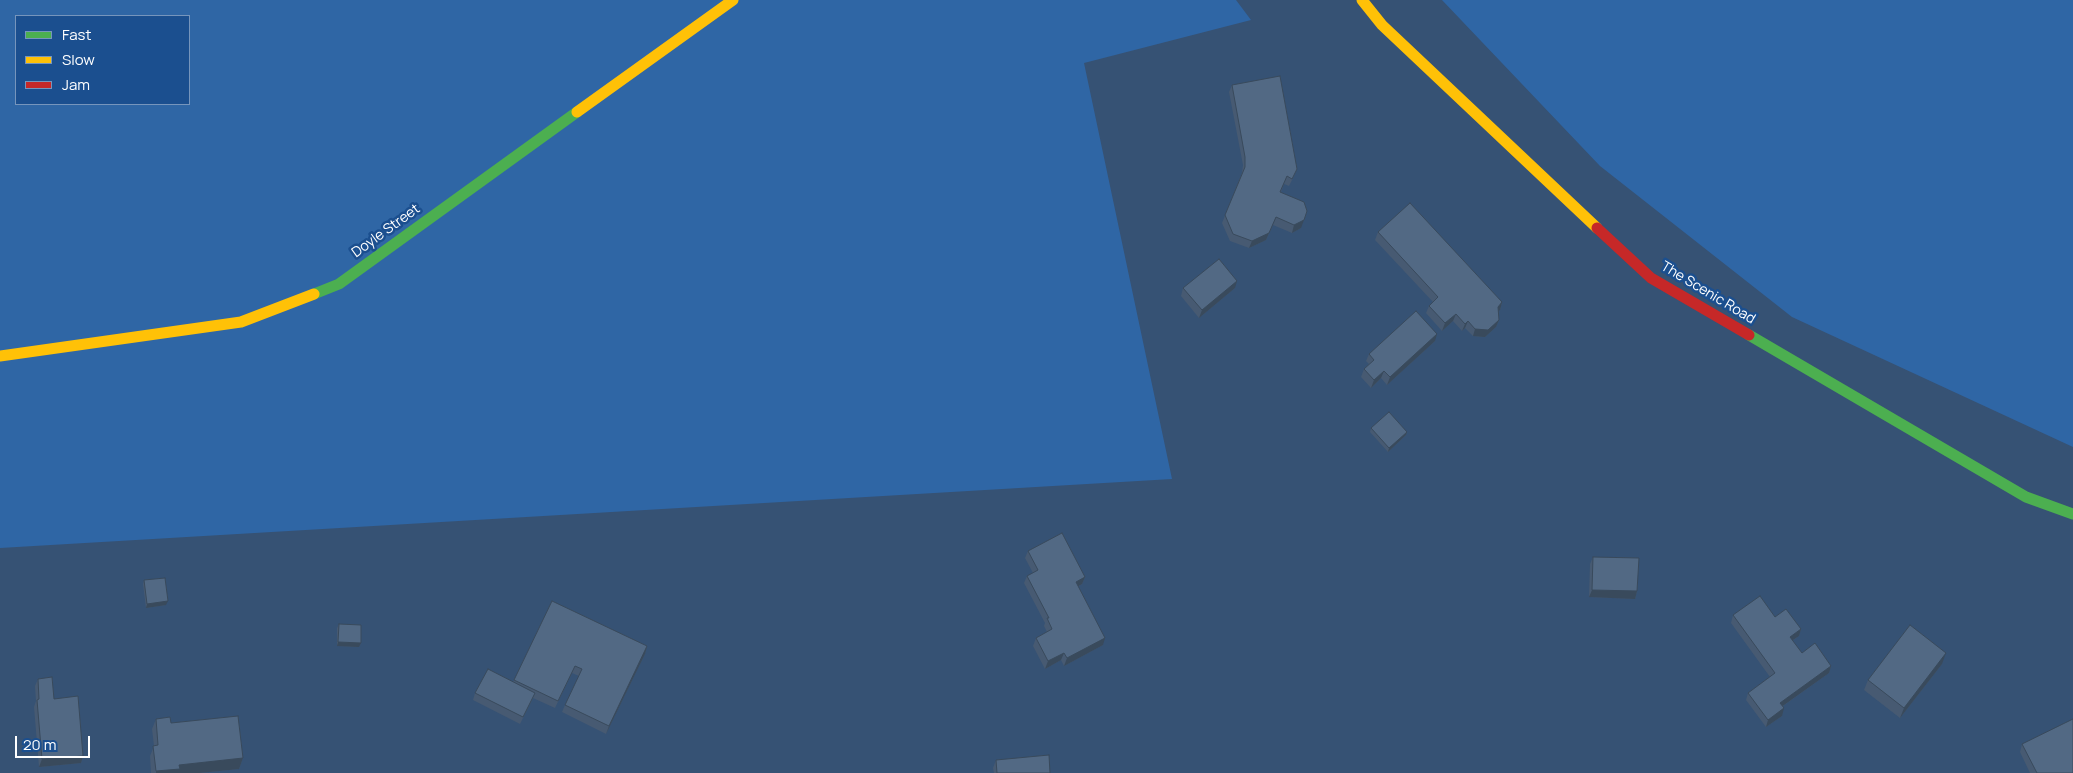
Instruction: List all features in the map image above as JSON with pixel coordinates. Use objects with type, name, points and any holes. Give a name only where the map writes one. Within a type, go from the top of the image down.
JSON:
[{"type":"main road","name":"Doyle Street","points":[[0,356],[241,322],[339,284],[733,0]]},
{"type":"main road","name":"The Scenic Road","points":[[1362,0],[1382,25],[1650,278],[2026,497],[2073,514]]},
{"type":"shaded area","points":[[0,0],[1236,0],[1251,20],[1084,63],[1172,479],[0,548]]},
{"type":"shaded area","points":[[1442,0],[2073,0],[2073,447],[1792,317],[1600,166]]},
{"type":"building","points":[[1280,76],[1297,169],[1292,179],[1287,176],[1280,192],[1304,202],[1307,211],[1304,220],[1294,225],[1276,217],[1269,233],[1252,241],[1233,234],[1225,215],[1245,167],[1245,157],[1232,85]]},
{"type":"building","points":[[1410,203],[1502,302],[1498,307],[1499,320],[1488,330],[1475,329],[1468,321],[1465,324],[1456,314],[1445,323],[1429,306],[1438,297],[1378,232]]},
{"type":"building","points":[[1219,259],[1237,281],[1202,310],[1183,288]]},
{"type":"building","points":[[1416,311],[1437,334],[1390,377],[1384,371],[1374,380],[1364,369],[1374,360],[1369,354]]},
{"type":"building","points":[[1389,412],[1407,432],[1389,448],[1371,428]]},
{"type":"building","points":[[1062,533],[1085,577],[1076,582],[1105,638],[1067,658],[1064,653],[1048,661],[1036,638],[1052,629],[1047,618],[1049,618],[1027,576],[1038,570],[1028,551]]},
{"type":"building","points":[[1593,557],[1639,558],[1637,591],[1592,590]]},
{"type":"building","points":[[165,578],[168,601],[147,604],[144,580]]},
{"type":"building","points":[[1760,596],[1775,617],[1786,609],[1801,629],[1790,637],[1802,653],[1815,643],[1831,666],[1780,703],[1784,708],[1768,720],[1748,693],[1775,673],[1733,615]]},
{"type":"building","points":[[552,601],[647,646],[609,726],[565,705],[582,669],[575,666],[558,701],[514,680]]},
{"type":"building","points":[[339,624],[361,625],[361,643],[338,642]]},
{"type":"building","points":[[1910,625],[1946,653],[1904,708],[1868,680]]},
{"type":"building","points":[[488,669],[535,693],[523,717],[475,693]]},
{"type":"building","points":[[52,677],[54,699],[78,696],[83,756],[42,759],[37,700],[39,699],[38,679]]},
{"type":"building","points":[[238,716],[243,758],[179,765],[180,769],[156,771],[153,746],[158,745],[156,719],[170,717],[171,723]]},
{"type":"building","points":[[2073,719],[2073,773],[2037,773],[2022,744]]},
{"type":"building","points":[[1049,755],[1050,773],[997,773],[996,760]]},
{"type":"traffic: fast","points":[[314,294],[339,284],[577,112]]},
{"type":"traffic: fast","points":[[1749,335],[2026,497],[2073,514]]},
{"type":"traffic: slow","points":[[577,112],[733,0]]},
{"type":"traffic: slow","points":[[1362,0],[1382,25],[1597,228]]},
{"type":"traffic: slow","points":[[0,356],[241,322],[314,294]]},
{"type":"traffic: jam","points":[[1597,228],[1651,278],[1749,335]]}]
